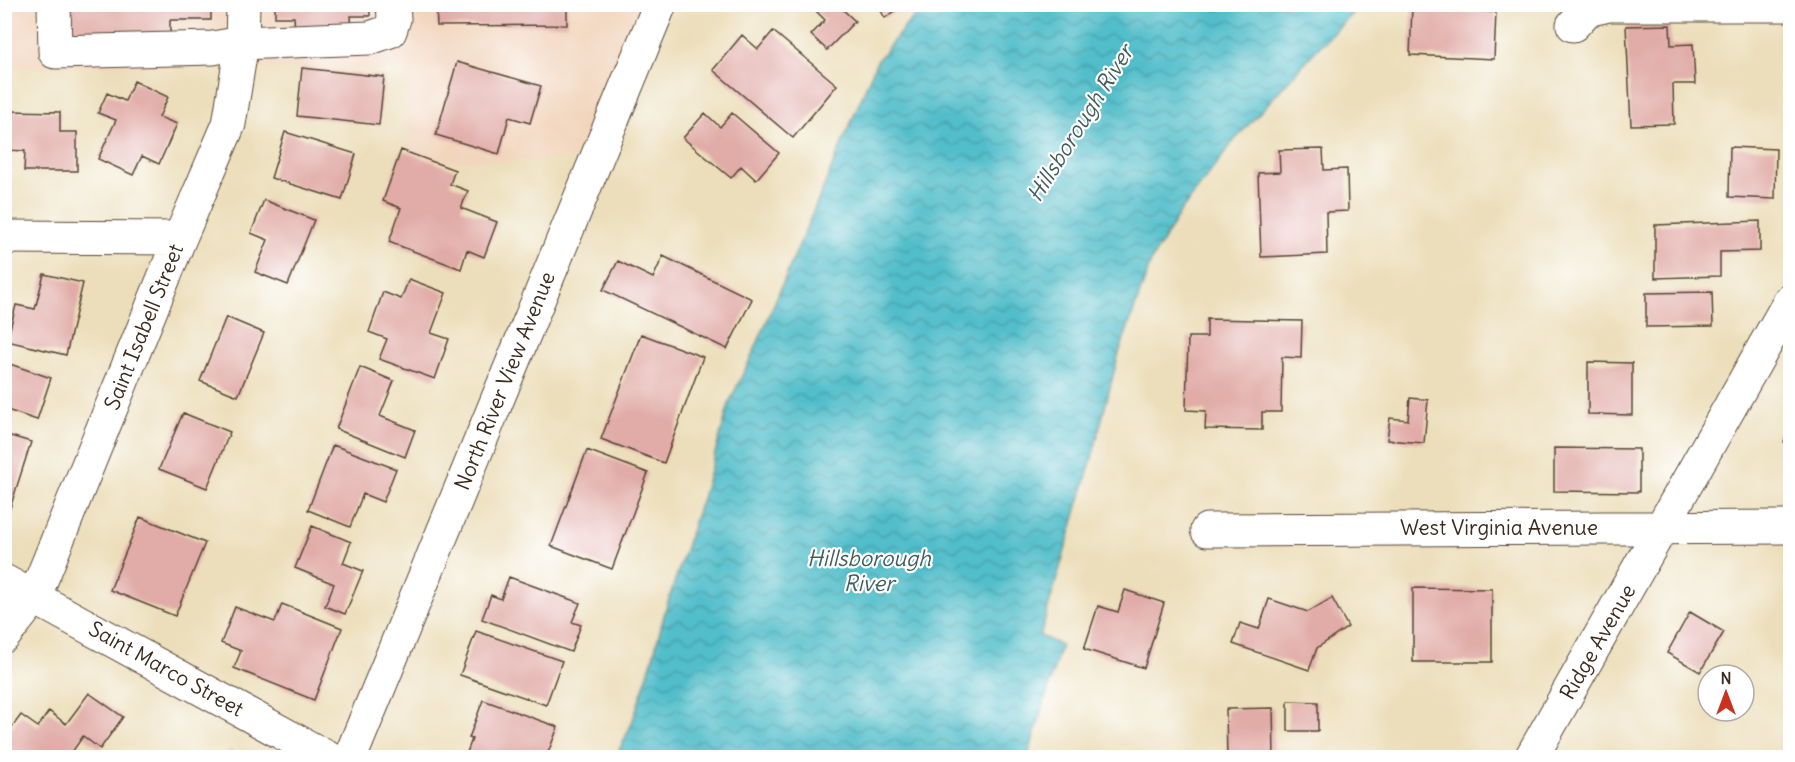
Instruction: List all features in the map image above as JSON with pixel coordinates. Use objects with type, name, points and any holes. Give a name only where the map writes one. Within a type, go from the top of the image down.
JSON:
[{"type":"street","points":[[54,4],[55,52],[213,48],[242,43],[370,38],[392,18]]},
{"type":"street","name":"Saint Isabell Street","points":[[4,636],[34,598],[180,238],[229,124],[242,43],[243,4]]},
{"type":"street","name":"North River View Avenue","points":[[350,758],[660,4]]},
{"type":"street","points":[[1573,25],[1587,10],[1609,4],[1791,5]]},
{"type":"street","points":[[4,237],[180,238]]},
{"type":"street","name":"Ridge Avenue","points":[[1532,758],[1791,301]]},
{"type":"street","name":"West Virginia Avenue","points":[[1207,530],[1791,527]]},
{"type":"street","name":"Saint Marco Street","points":[[4,581],[328,758]]},
{"type":"shaded area","points":[[5,5],[231,5],[225,68],[5,66]]},
{"type":"shaded area","points":[[258,5],[645,5],[581,160],[408,162],[407,71],[253,69]]},
{"type":"water","name":"Hillsborough River","points":[[923,5],[1361,5],[1317,49],[1233,142],[1181,211],[1152,259],[1118,356],[1092,458],[1040,636],[1061,645],[1028,757],[616,757],[632,723],[652,661],[666,608],[704,492],[730,401],[755,349],[877,61]]},
{"type":"building","points":[[68,4],[211,4],[211,20],[170,20],[170,41],[67,40]]},
{"type":"building","points":[[275,4],[370,4],[370,16],[351,16],[352,33],[295,32],[294,17],[275,17]]},
{"type":"building","points":[[436,4],[567,4],[567,25],[437,26]]},
{"type":"building","points":[[809,4],[840,4],[839,6],[855,21],[827,50],[811,35],[825,20]]},
{"type":"building","points":[[877,4],[905,4],[885,18]]},
{"type":"building","points":[[1412,8],[1496,12],[1494,59],[1410,55]]},
{"type":"building","points":[[1670,25],[1671,45],[1693,44],[1695,84],[1673,84],[1674,124],[1631,125],[1626,26]]},
{"type":"building","points":[[773,31],[837,85],[793,138],[713,70],[742,35],[758,49]]},
{"type":"building","points":[[457,62],[541,86],[530,123],[509,117],[499,154],[436,135]]},
{"type":"building","points":[[302,68],[384,77],[379,125],[297,116]]},
{"type":"building","points":[[134,81],[168,97],[159,117],[177,124],[159,164],[142,156],[133,175],[98,159],[116,120],[98,113],[107,93],[125,101]]},
{"type":"building","points":[[8,111],[60,112],[60,132],[77,132],[77,171],[24,171],[25,151],[7,150]]},
{"type":"building","points":[[705,113],[720,127],[732,113],[779,153],[756,180],[741,166],[731,178],[683,138]]},
{"type":"building","points":[[285,132],[356,154],[342,200],[271,178]]},
{"type":"building","points":[[1730,147],[1776,149],[1775,199],[1729,197]]},
{"type":"building","points":[[1323,149],[1324,170],[1347,169],[1348,211],[1326,212],[1327,254],[1261,257],[1258,173],[1280,172],[1279,150]]},
{"type":"building","points":[[401,150],[455,170],[450,184],[468,191],[461,208],[497,222],[484,257],[467,250],[461,269],[389,242],[401,208],[383,201]]},
{"type":"building","points":[[264,200],[314,220],[288,285],[255,272],[268,240],[251,233]]},
{"type":"building","points":[[1760,221],[1760,251],[1720,252],[1720,276],[1655,278],[1655,225]]},
{"type":"building","points":[[663,256],[752,299],[727,349],[603,290],[618,261],[653,278]]},
{"type":"building","points":[[44,274],[83,283],[66,355],[7,341],[16,305],[35,309]]},
{"type":"building","points":[[409,279],[446,293],[431,333],[449,339],[435,379],[379,359],[387,339],[369,332],[383,292],[401,299]]},
{"type":"building","points":[[1712,292],[1713,326],[1646,327],[1646,293]]},
{"type":"building","points":[[226,317],[264,333],[238,396],[200,381]]},
{"type":"building","points":[[1207,319],[1302,321],[1301,358],[1282,357],[1281,412],[1262,412],[1262,430],[1205,429],[1206,411],[1186,410],[1188,337],[1207,337]]},
{"type":"building","points":[[641,334],[703,357],[664,463],[601,439]]},
{"type":"building","points":[[4,362],[51,378],[37,420],[4,409]]},
{"type":"building","points":[[1588,362],[1632,363],[1632,415],[1588,414]]},
{"type":"building","points":[[360,367],[394,381],[380,416],[415,430],[405,457],[336,429]]},
{"type":"building","points":[[1410,398],[1428,400],[1424,443],[1387,440],[1390,418],[1408,420]]},
{"type":"building","points":[[183,413],[230,432],[207,488],[159,469]]},
{"type":"building","points":[[1790,421],[1790,444],[1784,442]]},
{"type":"building","points":[[4,434],[31,442],[5,524],[4,523]]},
{"type":"building","points":[[333,445],[396,469],[383,502],[363,494],[350,527],[308,510]]},
{"type":"building","points":[[1554,448],[1639,449],[1639,492],[1554,491]]},
{"type":"building","points":[[587,450],[648,473],[612,569],[551,546]]},
{"type":"building","points":[[140,517],[205,543],[175,616],[110,590]]},
{"type":"building","points":[[312,526],[351,542],[343,563],[363,571],[345,614],[325,606],[334,584],[295,568]]},
{"type":"building","points":[[509,577],[580,603],[572,622],[581,625],[571,652],[482,619],[491,595],[501,599]]},
{"type":"building","points":[[1413,588],[1492,589],[1492,662],[1413,662]]},
{"type":"building","points":[[1125,590],[1164,603],[1144,668],[1084,649],[1098,606],[1118,612]]},
{"type":"building","points":[[1332,598],[1348,627],[1317,648],[1309,670],[1233,644],[1240,623],[1259,629],[1269,599],[1308,612]]},
{"type":"building","points":[[282,604],[342,628],[314,700],[234,668],[241,651],[221,643],[235,607],[275,622]]},
{"type":"building","points":[[1690,612],[1724,632],[1705,663],[1696,663],[1696,670],[1667,653]]},
{"type":"building","points":[[476,631],[562,661],[546,705],[460,675]]},
{"type":"building","points":[[89,693],[123,717],[100,749],[83,736],[68,758],[13,758],[4,751],[4,738],[21,715],[38,727],[49,711],[66,724]]},
{"type":"building","points":[[483,700],[558,727],[546,758],[465,758],[472,739],[469,738]]},
{"type":"building","points":[[1288,701],[1318,702],[1318,731],[1288,731]]},
{"type":"building","points":[[1273,708],[1274,758],[1227,758],[1226,709]]},
{"type":"building","points":[[230,750],[239,758],[224,758]]}]
